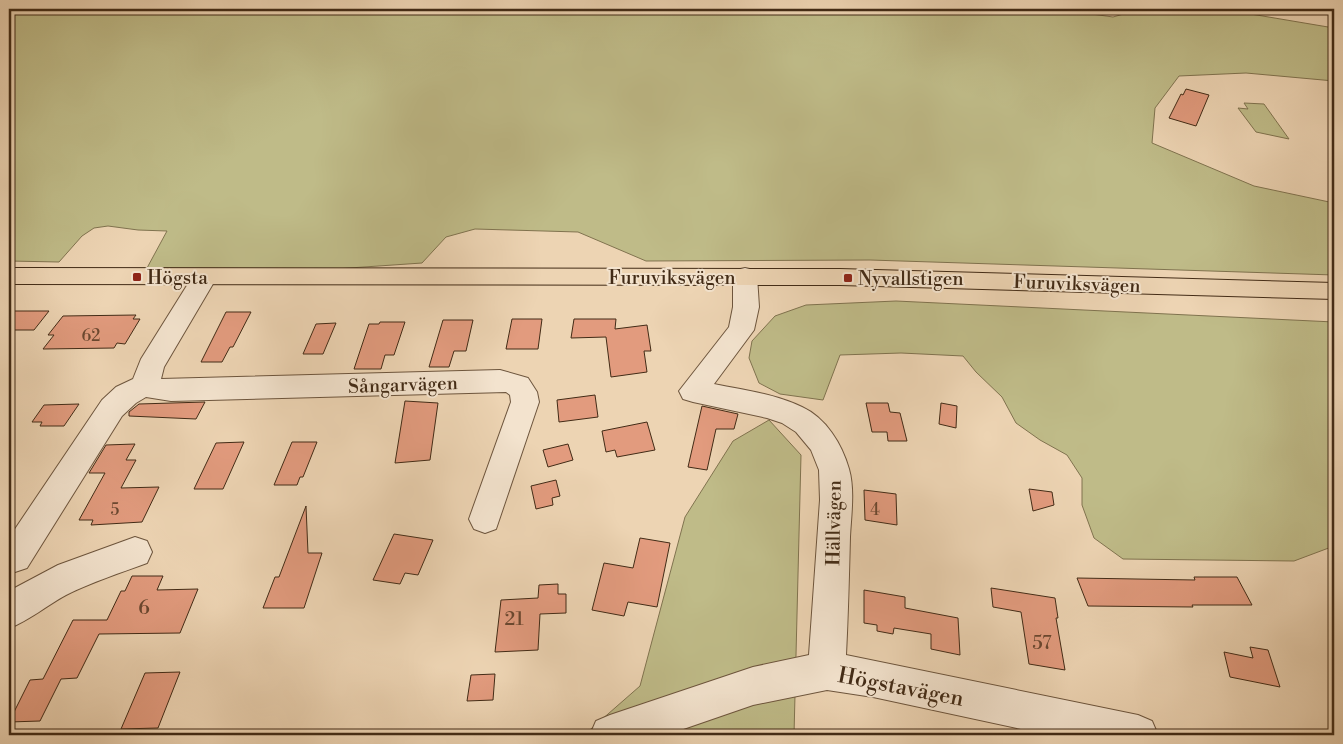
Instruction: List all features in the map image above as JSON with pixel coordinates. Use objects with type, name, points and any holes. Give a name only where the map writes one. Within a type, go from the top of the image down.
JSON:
[{"type":"main road","name":"Furuviksvägen","points":[[9,276],[745,276],[1013,281],[1334,291]]},
{"type":"street","name":"Hällvägen","points":[[745,276],[746,307],[741,330],[693,391],[769,407],[792,415],[806,424],[823,442],[834,470],[836,500],[827,671]]},
{"type":"street","points":[[15,557],[112,408],[126,395],[147,384],[147,376],[151,366],[205,277]]},
{"type":"street","name":"Sångarvägen","points":[[147,384],[153,389],[170,390],[500,381],[516,384],[524,391],[525,402],[485,518]]},
{"type":"street","points":[[9,611],[25,599],[60,579],[135,552]]},
{"type":"street","name":"Högstavägen","points":[[610,735],[753,686],[791,676],[827,671],[873,678],[1138,735]]},
{"type":"shaded area","points":[[9,9],[1056,9],[1113,17],[1141,9],[1221,9],[1334,28],[1334,81],[1246,73],[1179,76],[1155,108],[1152,143],[1254,186],[1334,203],[1334,275],[870,260],[646,261],[578,232],[475,229],[446,237],[422,263],[335,269],[147,268],[167,231],[108,226],[94,228],[82,236],[59,262],[9,261]]},
{"type":"shaded area","points":[[1244,103],[1264,104],[1289,139],[1256,132],[1238,108],[1248,109]]},
{"type":"shaded area","points":[[896,301],[1334,322],[1334,546],[1294,561],[1123,559],[1094,538],[1082,505],[1082,478],[1067,455],[1040,440],[1016,423],[1002,397],[976,372],[963,356],[901,353],[840,355],[823,400],[780,394],[759,383],[749,358],[752,341],[775,316],[806,305]]},
{"type":"shaded area","points":[[769,420],[801,455],[794,735],[584,735],[640,686],[685,517],[733,441]]},
{"type":"building","points":[[1186,89],[1209,95],[1196,126],[1169,118],[1181,94],[1183,95]]},
{"type":"building","points":[[9,311],[49,311],[34,330],[9,330]]},
{"type":"building","points":[[226,312],[251,312],[233,347],[230,347],[222,362],[201,362]]},
{"type":"building","points":[[136,315],[133,319],[140,319],[125,344],[117,343],[114,348],[43,349],[54,335],[48,335],[63,316]]},
{"type":"building","points":[[512,319],[542,319],[538,349],[506,349]]},
{"type":"building","points":[[574,319],[616,319],[615,329],[647,325],[651,351],[644,351],[647,372],[611,377],[606,337],[571,338]]},
{"type":"building","points":[[443,320],[473,320],[466,351],[454,351],[449,367],[429,367]]},
{"type":"building","points":[[380,322],[405,322],[394,355],[385,355],[381,369],[354,369],[369,324],[379,324]]},
{"type":"building","points":[[336,323],[323,354],[303,354],[316,324]]},
{"type":"building","points":[[595,395],[598,417],[559,422],[557,400]]},
{"type":"building","points":[[405,401],[438,403],[430,460],[395,463]]},
{"type":"building","points":[[205,402],[196,419],[129,416],[129,412],[139,404]]},
{"type":"building","points":[[866,403],[888,403],[890,412],[900,413],[907,441],[888,441],[887,432],[872,432]]},
{"type":"building","points":[[941,403],[957,406],[956,428],[939,424]]},
{"type":"building","points":[[79,404],[64,426],[40,426],[42,422],[32,422],[44,405]]},
{"type":"building","points":[[702,406],[738,414],[734,429],[716,429],[707,470],[688,467]]},
{"type":"building","points":[[647,422],[655,450],[617,457],[615,450],[606,452],[602,431]]},
{"type":"building","points":[[244,442],[223,489],[194,489],[216,443]]},
{"type":"building","points":[[292,442],[317,442],[303,477],[300,477],[297,485],[274,485]]},
{"type":"building","points":[[135,444],[126,460],[136,460],[121,488],[159,487],[142,522],[91,525],[93,520],[79,520],[105,473],[89,473],[106,445]]},
{"type":"building","points":[[568,444],[573,460],[548,467],[543,450]]},
{"type":"building","points":[[556,480],[560,496],[552,498],[553,505],[536,509],[531,486]]},
{"type":"building","points":[[1029,489],[1052,492],[1054,505],[1033,511]]},
{"type":"building","points":[[864,490],[896,494],[897,525],[865,520]]},
{"type":"building","points":[[306,506],[308,553],[322,553],[304,608],[263,608],[275,577],[279,577]]},
{"type":"building","points":[[394,534],[433,540],[418,575],[405,573],[400,584],[373,580]]},
{"type":"building","points":[[640,538],[670,543],[657,607],[628,602],[624,616],[592,610],[604,563],[633,568]]},
{"type":"building","points":[[132,576],[163,576],[157,590],[198,589],[180,633],[99,634],[77,678],[61,679],[40,721],[9,722],[30,680],[43,679],[73,620],[107,620],[121,591],[125,591]]},
{"type":"building","points":[[1194,577],[1237,577],[1252,605],[1192,605],[1193,607],[1088,606],[1077,578],[1195,580]]},
{"type":"building","points":[[558,584],[558,594],[566,594],[566,613],[540,614],[538,650],[495,652],[501,600],[538,598],[539,585]]},
{"type":"building","points":[[991,588],[1055,598],[1058,618],[1056,618],[1065,670],[1029,664],[1021,612],[993,607]]},
{"type":"building","points":[[864,590],[905,597],[905,608],[958,618],[960,655],[931,649],[931,634],[894,628],[893,634],[877,631],[877,625],[864,623]]},
{"type":"building","points":[[1250,647],[1268,650],[1280,687],[1230,677],[1224,652],[1253,658]]},
{"type":"building","points":[[180,672],[158,728],[121,729],[145,673]]},
{"type":"building","points":[[495,674],[493,700],[467,701],[471,675]]},
{"type":"place","name":"Högsta","points":[[137,277]]},
{"type":"place","name":"Nyvallstigen","points":[[848,278]]}]
